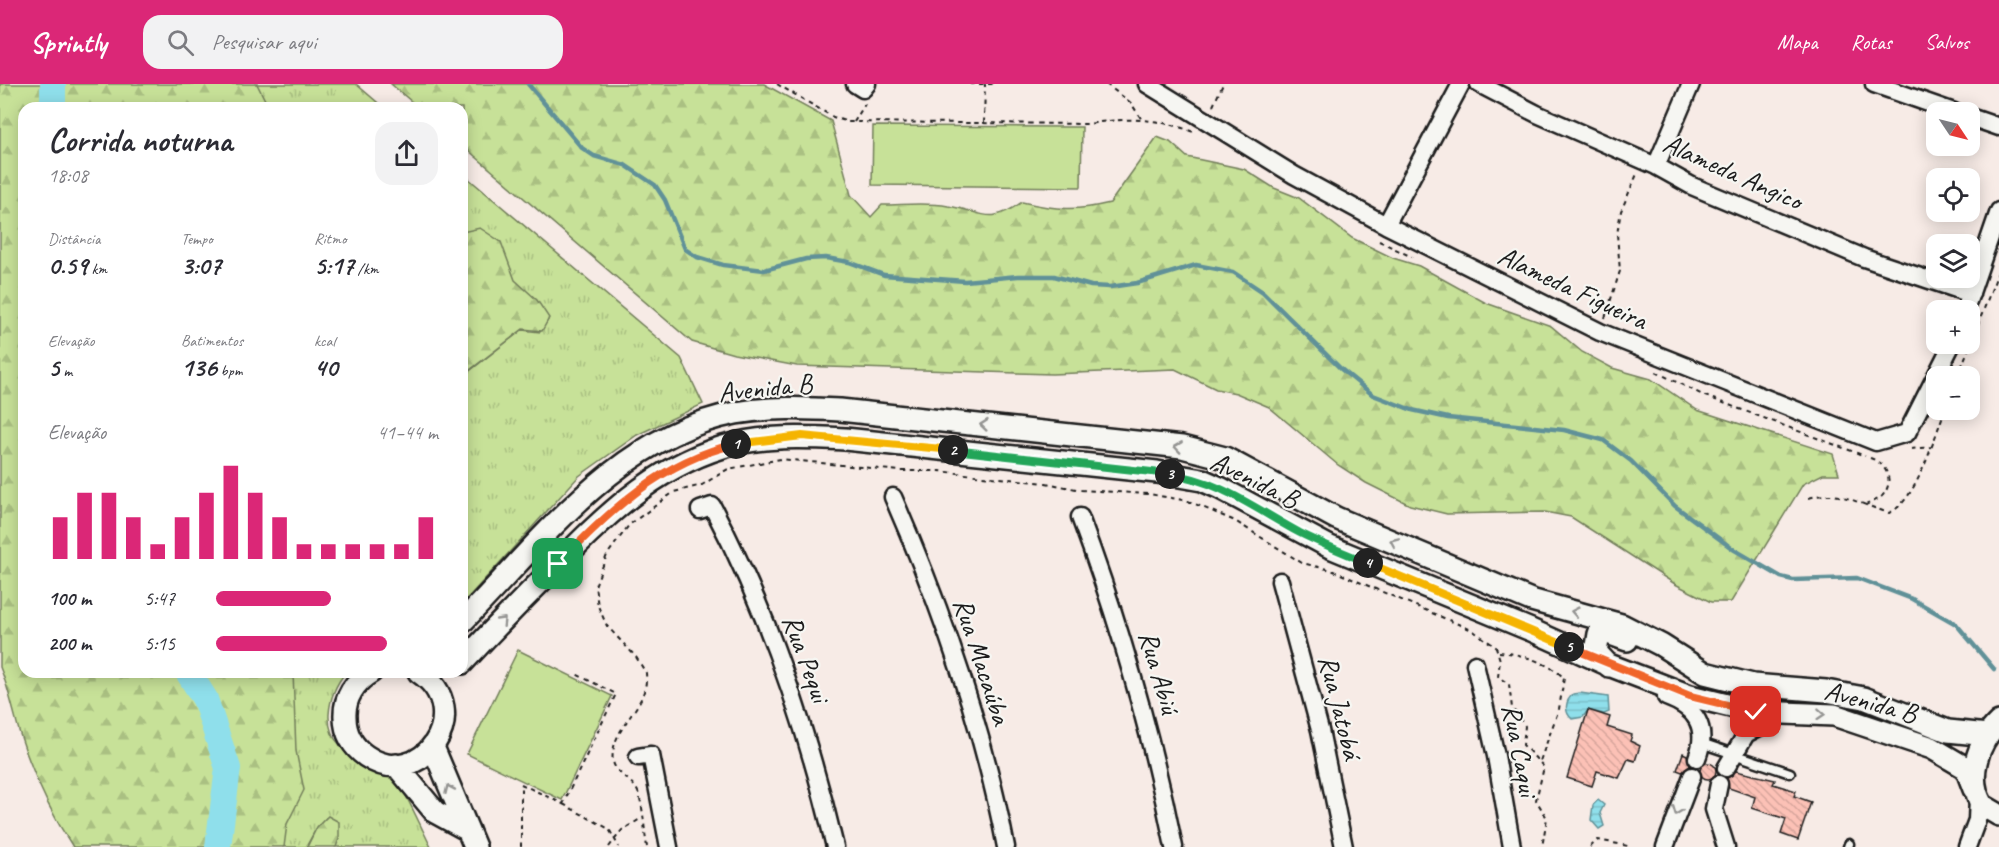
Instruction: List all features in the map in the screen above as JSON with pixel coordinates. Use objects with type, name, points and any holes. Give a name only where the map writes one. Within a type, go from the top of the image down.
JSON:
[{"type":"street","points":[[855,84],[864,89],[867,84]]},
{"type":"street","name":"Alameda Figueira","points":[[1147,84],[1294,175],[1386,225],[1600,332],[1876,442],[1907,433],[1947,354]]},
{"type":"street","points":[[1386,225],[1461,84]]},
{"type":"street","name":"Alameda Angico","points":[[1479,84],[1538,114],[1650,163],[1692,186],[1864,258],[1971,294]]},
{"type":"street","points":[[1650,163],[1691,84]]},
{"type":"street","points":[[1875,84],[1926,102]]},
{"type":"street","points":[[1980,120],[1999,127]]},
{"type":"street","points":[[1969,300],[1999,211]]},
{"type":"street","name":"Avenida B","points":[[468,616],[589,492],[616,468],[645,449],[676,433],[724,416],[757,410],[799,408],[1101,438],[1182,447],[1214,454],[1353,525],[1538,602],[1622,625],[1705,673],[1753,685],[1826,691],[1864,698],[1948,730],[1993,729]]},
{"type":"street","name":"Avenida B","points":[[468,657],[600,521],[635,491],[669,470],[723,447],[756,440],[802,436],[1072,463],[1180,475],[1202,480],[1240,498],[1320,543],[1531,630],[1609,665],[1714,704],[1756,712],[1834,715],[1932,748],[1966,768],[1976,794]]},
{"type":"street","name":"Rua Macaúba","points":[[893,497],[953,650],[976,726],[1006,847]]},
{"type":"street","name":"Rua Pequi","points":[[700,510],[712,506],[736,552],[772,637],[808,738],[835,847]]},
{"type":"street","name":"Rua Abiú","points":[[1080,517],[1127,649],[1161,781],[1174,847]]},
{"type":"street","name":"Rua Jatobá","points":[[1280,581],[1320,729],[1344,847]]},
{"type":"street","points":[[1531,630],[1576,659],[1687,706],[1702,728],[1699,750]]},
{"type":"street","points":[[1632,683],[1609,665],[1595,649],[1597,637],[1601,633],[1621,637],[1678,664],[1705,673]]},
{"type":"street","name":"Rua Caqui","points":[[1475,664],[1496,756],[1512,847]]},
{"type":"street","points":[[363,678],[349,695],[345,713],[347,731],[362,754],[378,763],[396,765],[416,760],[433,747],[443,724],[441,698],[426,678]]},
{"type":"street","points":[[441,698],[451,678]]},
{"type":"street","points":[[1730,761],[1746,734],[1786,713]]},
{"type":"street","points":[[1967,847],[1977,820],[1974,770],[1993,729]]},
{"type":"street","points":[[433,747],[472,838]]},
{"type":"street","points":[[638,757],[651,755],[669,847]]},
{"type":"street","points":[[396,765],[428,805],[472,838]]},
{"type":"street","points":[[1665,847],[1677,810],[1692,776]]},
{"type":"street","points":[[1719,784],[1714,809],[1726,847]]},
{"type":"street","points":[[1976,794],[1986,809],[1999,815]]},
{"type":"lane","points":[[1699,750],[1730,761],[1790,772]]},
{"type":"path","points":[[777,84],[833,117],[848,122],[1089,124],[1110,120],[1142,120],[1173,124],[1202,136]]},
{"type":"path","points":[[970,84],[996,84]]},
{"type":"path","points":[[984,123],[985,84]]},
{"type":"path","points":[[1106,84],[1131,102],[1142,120]]},
{"type":"path","points":[[1204,119],[1223,84]]},
{"type":"path","points":[[1600,332],[1620,271],[1617,234],[1621,211],[1650,163]]},
{"type":"path","points":[[1370,235],[1412,257]]},
{"type":"path","points":[[1962,366],[1999,270]]},
{"type":"path","points":[[1650,370],[1705,396],[1878,460],[1884,465],[1888,474],[1886,489],[1882,497],[1866,505]]},
{"type":"path","points":[[1809,498],[1825,493],[1838,495],[1889,513],[1900,508],[1914,485],[1941,420]]},
{"type":"path","points":[[647,847],[638,791],[620,775],[612,760],[615,744],[642,699],[646,673],[636,657],[607,626],[601,615],[596,597],[597,577],[620,535],[674,492],[702,485],[728,469],[796,459],[900,471],[939,471],[1046,483],[1081,490],[1149,494],[1188,501],[1220,513],[1302,563],[1331,570],[1452,620],[1492,642],[1498,652],[1498,677],[1509,684],[1512,708],[1524,721],[1523,745],[1540,761],[1545,771],[1536,800],[1546,813],[1548,822],[1542,834],[1542,847]]},
{"type":"path","points":[[1498,652],[1519,655],[1558,672],[1564,678],[1559,709],[1540,761]]},
{"type":"path","points":[[563,804],[616,694],[574,673]]},
{"type":"path","points":[[521,847],[521,784],[609,829],[616,837],[619,847]]},
{"type":"path","points":[[609,847],[616,837],[633,822],[642,818]]},
{"type":"path","points":[[1590,847],[1599,840],[1628,846]]},
{"type":"green space","points":[[0,84],[257,84],[265,100],[270,102],[18,102],[18,678],[293,678],[296,751],[304,790],[287,824],[284,847],[73,847],[50,807],[30,763],[0,667]]},
{"type":"green space","points":[[255,84],[356,84],[377,102],[266,102]]},
{"type":"green space","points":[[391,84],[764,84],[831,121],[851,195],[871,217],[882,205],[940,205],[992,216],[1010,210],[1022,202],[1066,209],[1110,203],[1157,137],[1170,142],[1187,157],[1244,169],[1274,188],[1299,198],[1352,238],[1393,258],[1419,266],[1486,303],[1551,326],[1582,352],[1612,368],[1651,379],[1697,410],[1833,454],[1839,474],[1823,474],[1803,484],[1731,602],[1711,602],[1675,584],[1571,517],[1545,512],[1447,514],[1410,505],[1366,483],[1338,465],[1269,407],[1236,393],[1216,389],[1175,369],[1052,374],[797,366],[734,354],[692,342],[468,150],[468,102],[412,102]]},
{"type":"green space","points":[[873,126],[1082,127],[1081,187],[872,185]]},
{"type":"green space","points":[[468,178],[681,358],[703,404],[637,435],[579,476],[468,597],[468,372],[522,330],[540,332],[548,320],[468,239]]},
{"type":"green space","points":[[480,228],[501,242],[515,280],[537,300],[549,318],[542,331],[523,329],[468,371],[468,231]]},
{"type":"green space","points":[[518,650],[612,696],[562,800],[467,754]]},
{"type":"green space","points":[[292,678],[341,678],[334,692],[329,714],[330,729],[335,740],[343,748],[375,764],[394,777],[431,847],[335,847],[326,818],[316,829],[306,847],[283,847],[295,752]]},
{"type":"green space","points":[[328,816],[339,822],[339,839],[336,847],[307,847],[317,827]]},
{"type":"water","points":[[1573,694],[1608,697],[1609,712],[1604,714],[1588,710],[1583,717],[1572,719],[1567,710],[1567,703]]},
{"type":"water","points":[[1598,800],[1604,805],[1600,813],[1604,826],[1599,829],[1591,820],[1593,805]]},
{"type":"building","points":[[1588,710],[1610,717],[1607,727],[1632,735],[1630,741],[1640,746],[1635,761],[1628,759],[1619,778],[1597,771],[1592,786],[1567,778]]},
{"type":"building","points":[[1683,753],[1687,755],[1690,766],[1682,772],[1677,770]]},
{"type":"building","points":[[1705,763],[1711,763],[1716,771],[1714,777],[1705,779],[1700,774],[1700,768]]},
{"type":"building","points":[[1736,771],[1775,780],[1773,784],[1796,791],[1794,796],[1811,802],[1798,840],[1781,834],[1786,819],[1752,808],[1755,797],[1729,788],[1727,778]]},
{"type":"waterway","points":[[53,84],[53,102]]},
{"type":"waterway","points":[[528,84],[582,148],[594,156],[625,165],[655,185],[665,200],[685,249],[697,257],[723,265],[764,270],[806,259],[826,258],[849,262],[884,275],[965,281],[1018,276],[1054,276],[1091,286],[1110,287],[1137,283],[1196,265],[1233,272],[1263,292],[1341,369],[1373,395],[1412,410],[1448,418],[1564,430],[1603,440],[1631,461],[1675,506],[1733,549],[1781,577],[1793,580],[1857,578],[1912,599],[1956,624],[1994,669]]},
{"type":"waterway","points":[[192,678],[205,699],[228,768],[218,847]]},
{"type":"route","points":[[558,564],[615,507],[661,474],[694,457],[723,447],[756,440],[802,436],[845,439],[1157,472],[1202,480],[1330,547],[1531,630],[1609,665],[1714,704],[1756,712]]}]
